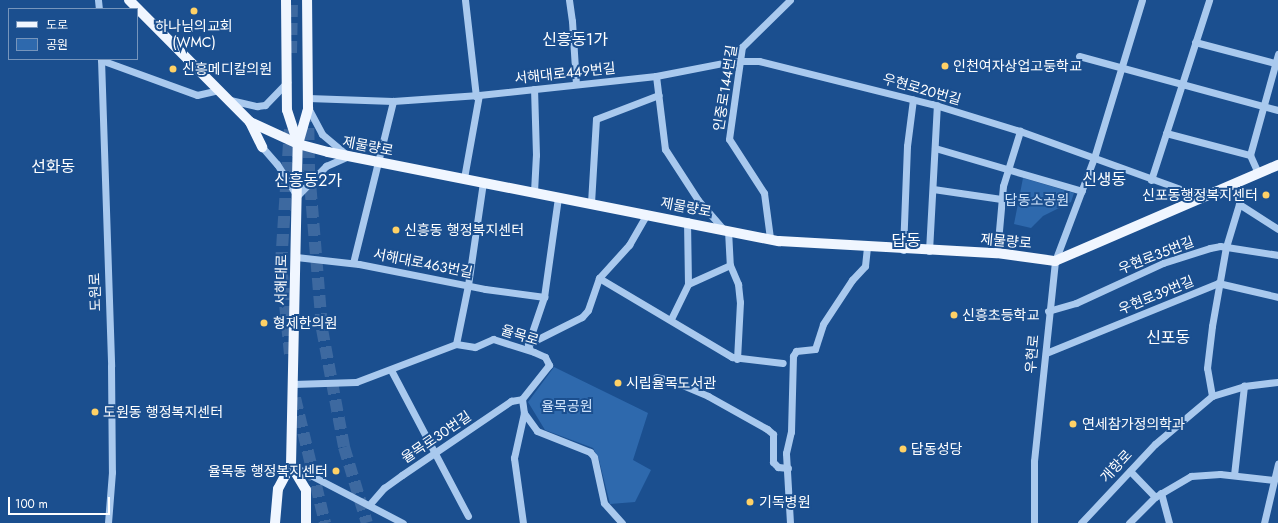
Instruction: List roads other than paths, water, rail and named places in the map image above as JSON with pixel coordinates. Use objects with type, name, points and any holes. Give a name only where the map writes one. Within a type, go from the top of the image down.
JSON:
[{"type":"main road","name":"제물량로","points":[[129,0],[137,8]]},
{"type":"main road","name":"서해대로","points":[[286,0],[287,110],[298,144]]},
{"type":"main road","name":"서해대로","points":[[275,523],[278,489],[292,465],[298,144],[308,103],[307,0]]},
{"type":"main road","name":"제물량로","points":[[138,9],[250,122],[298,144],[378,162],[779,240],[903,250],[997,253],[1055,261]]},
{"type":"main road","points":[[250,122],[262,147]]},
{"type":"main road","points":[[1055,261],[1278,165]]},
{"type":"main road","points":[[292,465],[306,490],[306,523]]},
{"type":"street","points":[[464,178],[477,96],[465,0]]},
{"type":"street","points":[[569,0],[572,21],[576,84]]},
{"type":"street","name":"인중로144번길","points":[[770,238],[764,193],[729,139],[740,60],[744,43],[790,0]]},
{"type":"street","name":"우현로","points":[[1034,523],[1034,461],[1046,353],[1048,311],[1055,261],[1094,158],[1142,0]]},
{"type":"street","points":[[1151,180],[1209,0]]},
{"type":"street","points":[[1195,42],[1277,64]]},
{"type":"street","points":[[1258,173],[1250,155],[1277,64],[1278,54]]},
{"type":"street","points":[[1079,56],[1278,110]]},
{"type":"street","name":"도원로","points":[[101,60],[111,366],[112,472],[108,523]]},
{"type":"street","points":[[104,60],[197,95],[218,90]]},
{"type":"street","name":"서해대로449번길","points":[[308,103],[393,101],[477,96],[656,76],[740,60]]},
{"type":"street","name":"우현로20번길","points":[[740,60],[785,65],[913,99],[1020,131],[1094,158]]},
{"type":"street","points":[[656,76],[665,149],[698,200],[725,229],[730,264],[738,284],[740,302],[737,359]]},
{"type":"street","points":[[229,100],[257,106],[265,105],[287,82]]},
{"type":"street","points":[[534,89],[536,155],[534,192]]},
{"type":"street","points":[[591,203],[596,119],[659,95]]},
{"type":"street","points":[[903,250],[907,146],[913,99]]},
{"type":"street","points":[[353,263],[393,101]]},
{"type":"street","points":[[262,147],[277,164],[297,196],[326,166],[348,156],[322,134],[308,103]]},
{"type":"street","points":[[929,251],[937,106]]},
{"type":"street","points":[[997,253],[1001,199],[1020,131]]},
{"type":"street","points":[[1166,133],[1250,155]]},
{"type":"street","points":[[935,148],[1082,191]]},
{"type":"street","points":[[1094,158],[1151,180],[1202,197]]},
{"type":"street","points":[[456,344],[468,285],[483,182]]},
{"type":"street","points":[[933,189],[1001,199]]},
{"type":"street","points":[[529,347],[544,297],[558,197]]},
{"type":"street","points":[[1212,396],[1207,368],[1218,283],[1226,247],[1239,204],[1278,229]]},
{"type":"street","points":[[529,347],[582,317],[592,302],[599,278],[629,246],[647,214]]},
{"type":"street","points":[[671,320],[686,292],[688,284],[686,222]]},
{"type":"street","points":[[790,523],[788,458],[786,444],[791,432],[793,356],[796,351],[816,349],[823,324],[852,280],[865,266],[867,247]]},
{"type":"street","name":"우현로35번길","points":[[1048,311],[1076,303],[1174,259],[1210,248],[1226,247],[1278,254]]},
{"type":"street","name":"서해대로463번길","points":[[296,257],[353,263],[468,285],[544,297]]},
{"type":"street","points":[[688,284],[730,264]]},
{"type":"street","points":[[599,278],[737,359],[783,363]]},
{"type":"street","points":[[1218,283],[1278,297]]},
{"type":"street","name":"우현로39번길","points":[[1046,353],[1218,283]]},
{"type":"street","name":"율목로","points":[[294,384],[346,383],[391,370],[410,359],[456,344],[475,347],[493,339],[529,347],[545,357],[549,365],[522,399]]},
{"type":"street","points":[[391,370],[436,452],[468,516]]},
{"type":"street","points":[[656,377],[673,381],[708,396],[767,429],[773,434],[773,462],[778,467],[788,468]]},
{"type":"street","name":"개항로","points":[[1081,523],[1155,444],[1212,396],[1244,386],[1278,382]]},
{"type":"street","points":[[1234,475],[1244,386]]},
{"type":"street","points":[[522,399],[524,413],[514,458],[523,523]]},
{"type":"street","name":"율목로30번길","points":[[369,505],[384,488],[511,401],[522,399]]},
{"type":"street","points":[[524,413],[537,431],[590,452],[594,457],[604,503],[622,523]]},
{"type":"street","points":[[1264,523],[1278,464]]},
{"type":"street","points":[[292,465],[403,523]]},
{"type":"street","points":[[1130,471],[1158,495],[1169,523]]},
{"type":"street","points":[[1128,523],[1158,495],[1191,476],[1204,474],[1234,475],[1274,480]]},
{"type":"tunnel","points":[[291,53],[292,0]]},
{"type":"tunnel","points":[[308,110],[309,170],[322,329],[344,447],[367,523]]},
{"type":"tunnel","points":[[290,129],[281,264],[290,354]]},
{"type":"tunnel","points":[[295,398],[325,523]]},
{"type":"place","name":"하나님의교회 (WMC)","points":[[194,11]]},
{"type":"place","name":"인천여자상업고둥학교","points":[[945,66]]},
{"type":"place","name":"신흥메디칼의원","points":[[173,69]]},
{"type":"place","name":"신포동행정복지센터","points":[[1266,195]]},
{"type":"place","name":"신흥동 행정복지센터","points":[[396,230]]},
{"type":"place","name":"신흥초등학교","points":[[954,315]]},
{"type":"place","name":"형제한의원","points":[[264,323]]},
{"type":"place","name":"시립율목도서관","points":[[618,383]]},
{"type":"place","name":"도원동 행정복지센터","points":[[95,412]]},
{"type":"place","name":"연세참가정의학과","points":[[1073,424]]},
{"type":"place","name":"답동성당","points":[[903,449]]},
{"type":"place","name":"율목동 행정복지센터","points":[[336,471]]},
{"type":"place","name":"기독병원","points":[[750,502]]},
{"type":"district","name":"신흥동1가","points":[[575,40]]},
{"type":"district","name":"선화동","points":[[53,167]]},
{"type":"district","name":"신생동","points":[[1104,180]]},
{"type":"district","name":"신흥동2가","points":[[308,181]]},
{"type":"district","name":"답동","points":[[906,241]]},
{"type":"district","name":"신포동","points":[[1168,338]]},
{"type":"park label","name":"답동소공원","points":[[1037,200]]},
{"type":"park label","name":"율목공원","points":[[567,406]]}]
